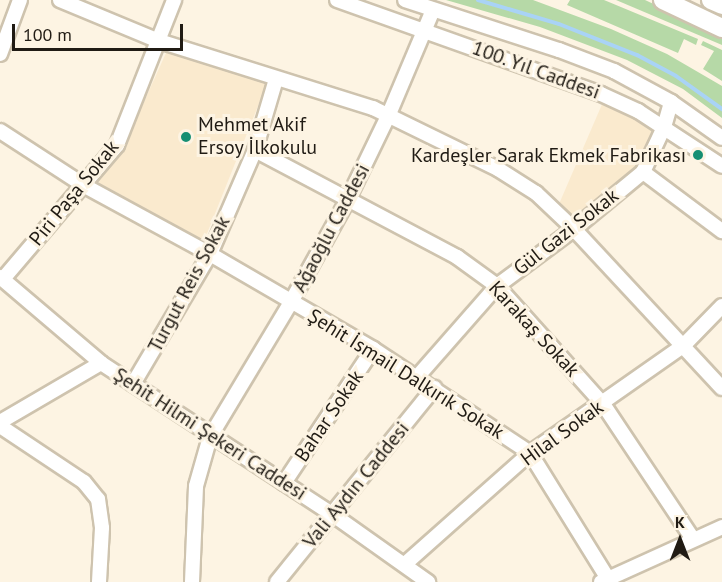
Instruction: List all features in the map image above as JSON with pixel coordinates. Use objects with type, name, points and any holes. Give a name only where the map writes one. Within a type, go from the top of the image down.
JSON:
[{"type":"main road","points":[[663,0],[722,28]]},
{"type":"main road","points":[[711,0],[722,5]]},
{"type":"street","points":[[0,54],[20,0]]},
{"type":"street","points":[[60,0],[159,41],[389,114],[519,181],[574,229],[722,388]]},
{"type":"street","name":"Piri Paşa Sokak","points":[[2,278],[117,145],[174,0]]},
{"type":"street","name":"100. Yıl Caddesi","points":[[337,0],[601,94],[664,127],[722,166]]},
{"type":"street","name":"100. Yıl Caddesi","points":[[405,0],[586,60],[644,86],[672,102],[722,138]]},
{"type":"street","name":"Ağaoğlu Caddesi","points":[[192,582],[196,486],[210,437],[291,302],[348,199],[389,114],[433,10]]},
{"type":"street","name":"Turgut Reis Sokak","points":[[134,384],[210,254],[255,150],[276,79]]},
{"type":"street","name":"Gül Gazi Sokak","points":[[417,377],[497,285],[574,229],[643,172],[664,127],[672,102]]},
{"type":"street","name":"Şehit İsmail Dalkırık Sokak","points":[[0,131],[83,185],[210,254],[373,349],[530,453],[605,580]]},
{"type":"street","name":"Karakaş Sokak","points":[[255,150],[458,257],[497,285],[603,404],[693,538]]},
{"type":"street","points":[[643,172],[722,231]]},
{"type":"street","name":"Şehit Hilmi Şekeri Caddesi","points":[[2,278],[101,363],[210,437],[332,514],[428,582]]},
{"type":"street","name":"Hilal Sokak","points":[[405,564],[530,453],[683,346],[722,306]]},
{"type":"street","name":"Bahar Sokak","points":[[284,483],[373,349]]},
{"type":"street","points":[[99,582],[102,528],[98,499],[84,482],[0,424],[101,363]]},
{"type":"street","name":"Vali Aydın Caddesi","points":[[278,582],[434,388]]},
{"type":"street","points":[[605,580],[693,538],[722,527]]},
{"type":"shaded area","name":"Mehmet Akif Ersoy İlkokulu","points":[[172,51],[268,81],[202,246],[91,184],[118,151],[134,124],[166,53]]},
{"type":"shaded area","points":[[603,102],[655,128],[636,172],[576,221],[559,204]]},
{"type":"green space","points":[[446,0],[533,0],[611,29],[667,54],[722,86],[722,118],[683,89],[627,60],[540,27]]},
{"type":"green space","points":[[570,0],[604,0],[698,39],[696,45],[684,39],[678,53],[567,5]]},
{"type":"green space","points":[[616,0],[645,0],[722,36],[722,45]]},
{"type":"green space","points":[[703,41],[722,50],[722,81],[703,69],[714,51],[701,45]]},
{"type":"waterway","points":[[478,0],[559,24],[637,55],[676,76],[722,109]]},
{"type":"place","name":"Mehmet Akif Ersoy İlkokulu","points":[[186,137]]},
{"type":"place","name":"Kardeşler Sarak Ekmek Fabrikası","points":[[698,155]]}]
